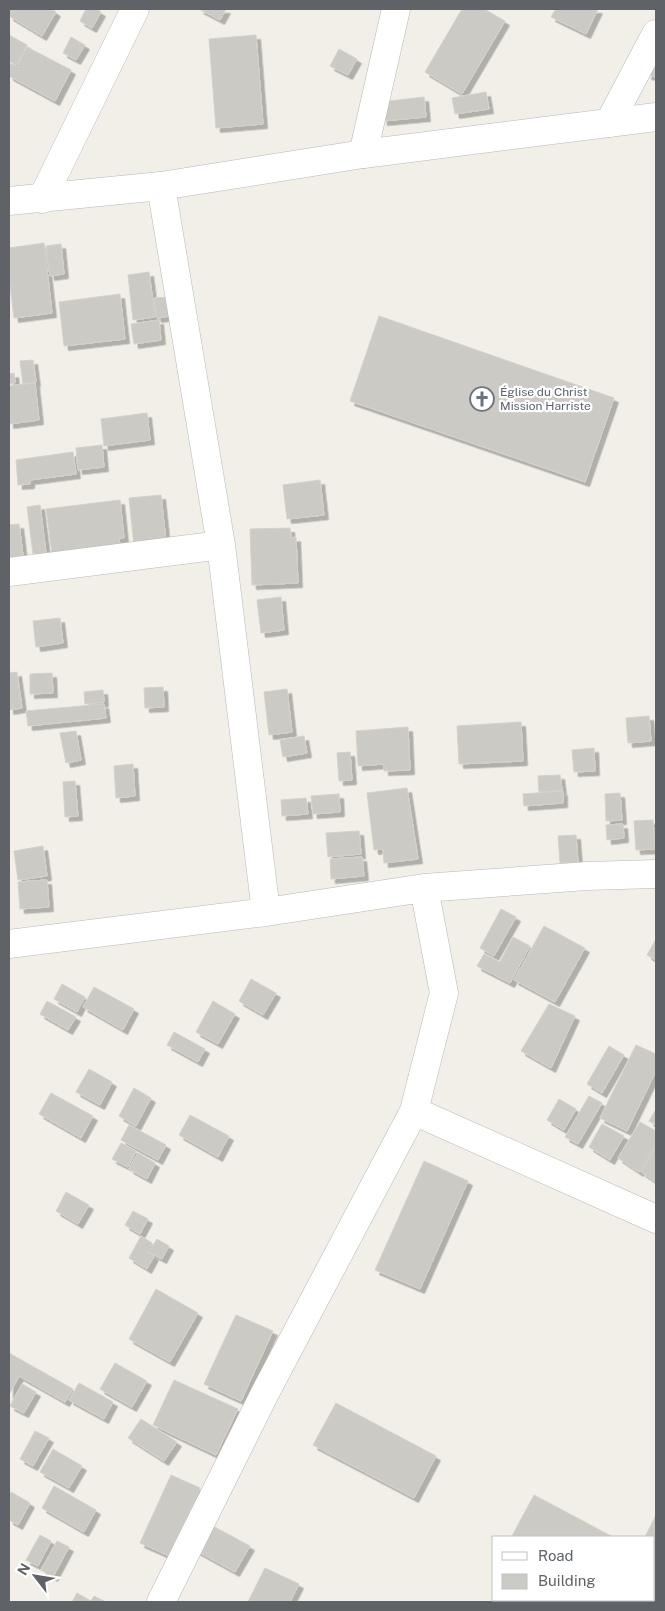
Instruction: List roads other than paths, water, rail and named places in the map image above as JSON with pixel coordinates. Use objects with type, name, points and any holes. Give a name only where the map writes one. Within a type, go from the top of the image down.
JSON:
[{"type":"street","points":[[42,198],[135,9]]},
{"type":"street","points":[[363,154],[396,9]]},
{"type":"street","points":[[609,123],[656,34]]},
{"type":"street","points":[[9,202],[161,186],[363,154],[656,117]]},
{"type":"street","points":[[161,186],[221,545],[266,912]]},
{"type":"street","points":[[9,572],[221,545]]},
{"type":"street","points":[[9,944],[266,912],[424,888],[587,876],[656,874]]},
{"type":"street","points":[[161,1602],[265,1393],[414,1111],[444,993],[424,888]]},
{"type":"street","points":[[414,1111],[656,1219]]},
{"type":"place","name":"Église du Christ Mission Harriste","points":[[482,399]]}]
